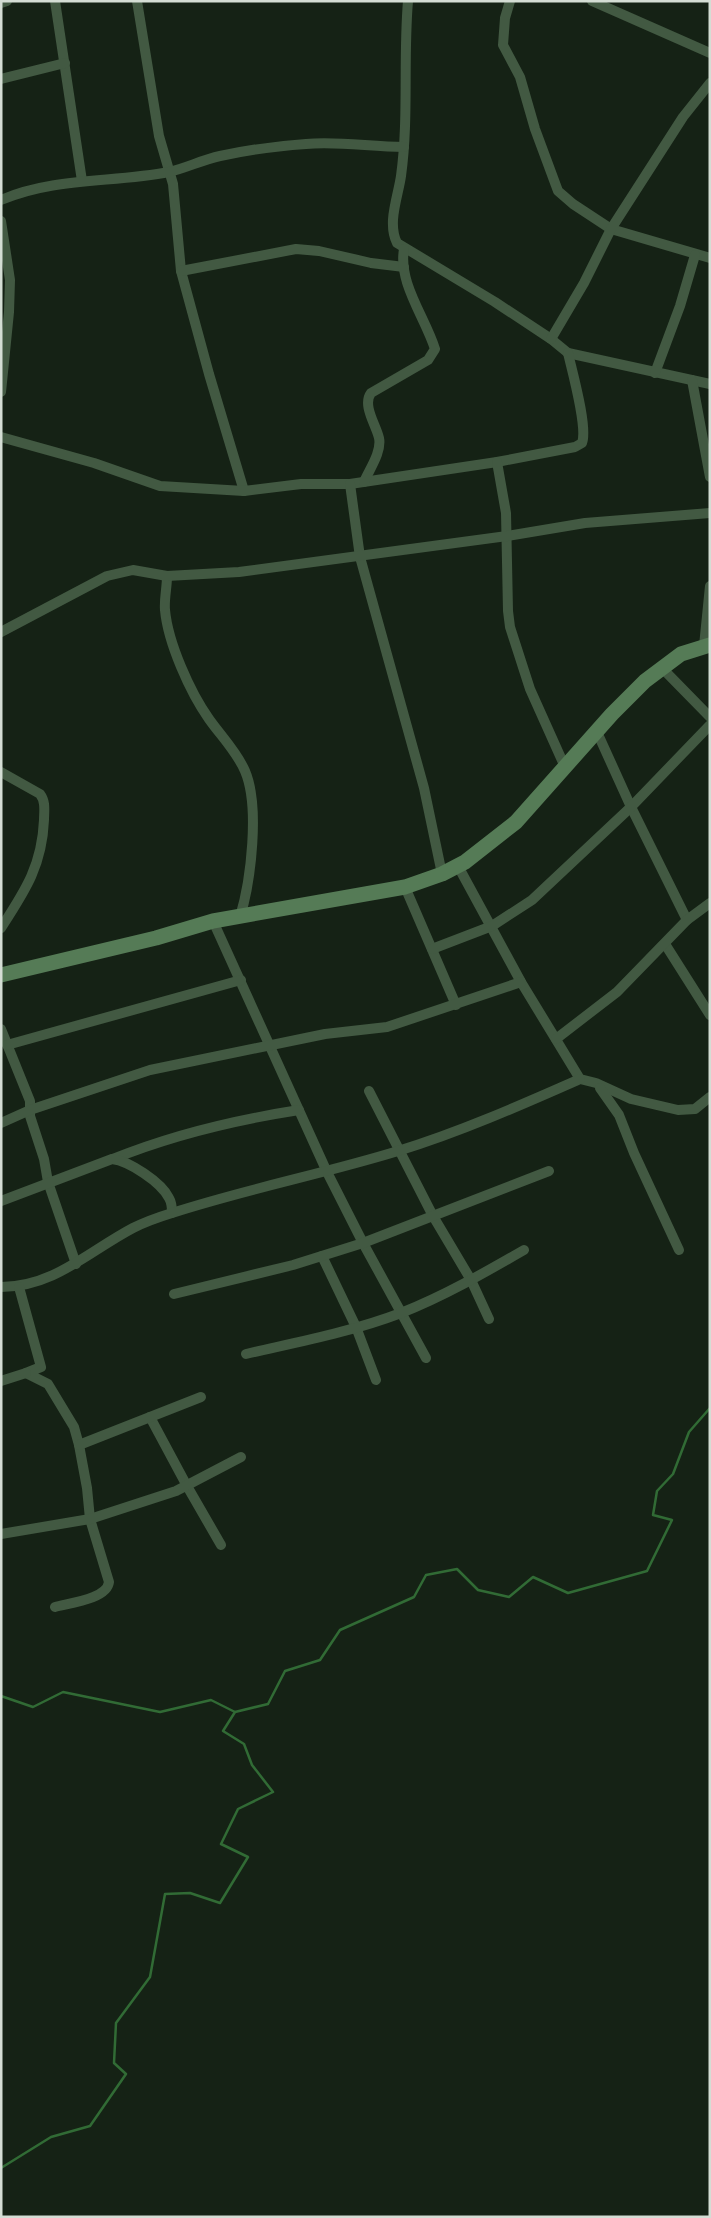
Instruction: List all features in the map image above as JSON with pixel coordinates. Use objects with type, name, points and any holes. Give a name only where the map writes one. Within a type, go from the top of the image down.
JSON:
[{"type":"street","points":[[1,3],[7,1]]},
{"type":"street","points":[[55,1],[82,181]]},
{"type":"street","points":[[137,1],[159,136],[173,184],[182,271],[209,374],[244,491]]},
{"type":"street","points":[[408,1],[405,72],[407,114],[393,224],[394,237],[404,249],[495,302],[568,352],[710,384]]},
{"type":"street","points":[[510,1],[505,18],[503,46],[520,77],[535,129],[558,191],[572,204],[611,229],[710,258]]},
{"type":"street","points":[[592,1],[710,52]]},
{"type":"street","points":[[1,79],[65,63]]},
{"type":"street","points":[[551,339],[584,283],[611,229],[682,118],[710,83]]},
{"type":"street","points":[[1,200],[16,194],[82,181],[169,172],[220,156],[291,145],[344,143],[404,147]]},
{"type":"street","points":[[1,221],[10,280],[9,312],[1,392]]},
{"type":"street","points":[[182,271],[258,258],[296,249],[319,251],[371,263],[404,267]]},
{"type":"street","points":[[364,482],[379,442],[368,405],[371,393],[428,360],[434,353],[434,346],[410,288],[404,267],[404,249]]},
{"type":"street","points":[[655,373],[680,306],[695,255]]},
{"type":"street","points":[[1,437],[94,463],[160,486],[244,491],[301,484],[350,484],[364,482],[497,462],[575,447],[582,443],[584,435],[582,422],[568,352]]},
{"type":"street","points":[[692,380],[710,477]]},
{"type":"street","points":[[497,462],[506,513],[510,627],[530,689],[566,766]]},
{"type":"street","points":[[350,484],[360,557],[424,788],[442,874]]},
{"type":"street","points":[[1,632],[107,576],[120,572],[133,570],[168,576],[239,572],[360,557],[585,523],[710,513]]},
{"type":"street","points":[[168,576],[165,611],[181,664],[198,703],[220,736],[238,757],[250,788],[250,870],[240,917]]},
{"type":"street","points":[[1,975],[156,938],[213,921],[405,887],[442,874],[458,866],[490,844],[516,822],[645,681],[681,654],[707,646],[710,586]]},
{"type":"street","points":[[662,668],[710,716]]},
{"type":"street","points":[[432,950],[492,926],[532,900],[630,807],[710,726]]},
{"type":"street","points":[[597,732],[630,807],[687,920]]},
{"type":"street","points":[[1,772],[40,794],[44,799],[44,810],[41,845],[36,870],[1,928]]},
{"type":"street","points":[[458,866],[521,982],[580,1079]]},
{"type":"street","points":[[405,887],[456,1005]]},
{"type":"street","points":[[556,1039],[617,992],[687,920],[710,903]]},
{"type":"street","points":[[213,921],[328,1172],[363,1243],[426,1358]]},
{"type":"street","points":[[665,944],[710,1015]]},
{"type":"street","points":[[7,1045],[240,980]]},
{"type":"street","points":[[1,1123],[30,1110],[150,1070],[268,1044],[325,1034],[387,1027],[521,982]]},
{"type":"street","points":[[1,1029],[30,1100],[30,1110],[44,1159],[48,1182],[76,1264]]},
{"type":"street","points":[[1,1288],[19,1287],[50,1278],[135,1227],[172,1213],[328,1172],[400,1150],[493,1116],[580,1079],[596,1083],[630,1099],[678,1110],[695,1109],[710,1097]]},
{"type":"street","points":[[596,1083],[619,1114],[634,1153],[679,1250]]},
{"type":"street","points":[[369,1092],[433,1216],[471,1280],[489,1319]]},
{"type":"street","points":[[1,1201],[48,1182],[187,1134],[243,1119],[299,1110]]},
{"type":"street","points":[[112,1159],[133,1167],[157,1184],[168,1196],[172,1213]]},
{"type":"street","points":[[174,1294],[293,1265],[363,1243],[549,1171]]},
{"type":"street","points":[[246,1354],[356,1327],[402,1312],[471,1280],[524,1250]]},
{"type":"street","points":[[322,1256],[356,1327],[376,1380]]},
{"type":"street","points":[[1,1380],[41,1367],[19,1287]]},
{"type":"street","points":[[26,1373],[48,1384],[74,1427],[87,1488],[90,1519],[108,1576],[109,1587],[98,1596],[55,1607]]},
{"type":"street","points":[[79,1445],[201,1397]]},
{"type":"street","points":[[150,1417],[221,1545]]},
{"type":"street","points":[[1,1534],[90,1519],[187,1486],[241,1457]]},
{"type":"waterway","points":[[1,2168],[51,2137],[90,2126],[126,2074],[114,2063],[116,2023],[150,1977],[165,1894],[190,1893],[220,1903],[248,1857],[221,1844],[238,1809],[273,1792],[252,1765],[244,1744],[223,1731],[235,1712],[268,1704],[285,1671],[320,1660],[340,1630],[414,1597],[426,1575],[457,1569],[478,1590],[509,1597],[533,1577],[568,1593],[647,1571],[672,1520],[653,1515],[657,1491],[673,1474],[689,1432],[710,1408]]},
{"type":"waterway","points":[[1,1696],[33,1707],[63,1692],[160,1712],[211,1700],[235,1712]]}]
